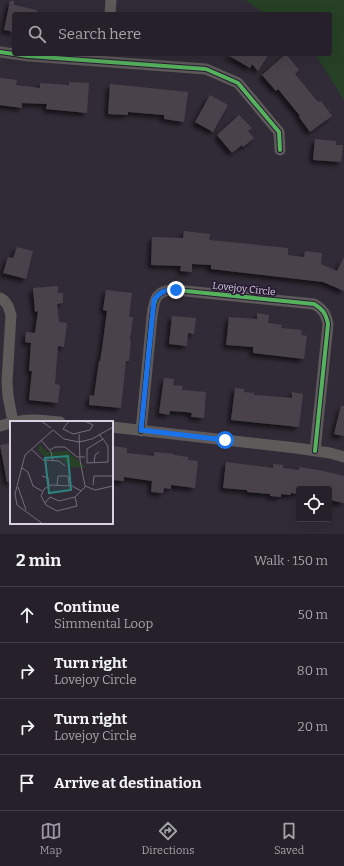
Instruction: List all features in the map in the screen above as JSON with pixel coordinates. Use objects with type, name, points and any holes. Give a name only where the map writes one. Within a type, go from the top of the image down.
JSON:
[{"type":"street","points":[[110,12],[111,0]]},
{"type":"street","points":[[0,52],[12,54]]},
{"type":"street","points":[[28,56],[108,58],[206,69],[238,83],[278,132],[280,150]]},
{"type":"street","name":"Lovejoy Circle","points":[[141,430],[154,300],[160,293],[168,290],[176,290],[314,304],[327,316],[328,324],[316,451]]},
{"type":"street","points":[[0,298],[3,299],[9,308],[11,315],[7,382],[12,421]]},
{"type":"street","points":[[21,421],[47,421]]},
{"type":"street","points":[[0,426],[10,424]]},
{"type":"street","points":[[113,428],[141,430],[316,451],[344,457]]},
{"type":"green space","points":[[245,0],[344,0],[344,100],[316,56],[332,56],[332,12],[262,12]]},
{"type":"building","points":[[10,1],[14,1],[14,5],[37,10],[36,12],[12,12],[12,32],[4,30]]},
{"type":"building","points":[[229,56],[268,56],[258,71],[252,64],[250,68]]},
{"type":"building","points":[[284,56],[288,56],[299,70],[295,74],[318,102],[321,101],[332,116],[310,132],[299,117],[300,116],[278,89],[276,91],[262,75]]},
{"type":"building","points":[[0,78],[17,80],[16,85],[40,88],[40,83],[69,85],[69,82],[89,83],[87,113],[46,109],[47,104],[22,103],[22,108],[0,105]]},
{"type":"building","points":[[110,84],[188,92],[184,122],[164,119],[164,115],[128,112],[128,115],[108,114]]},
{"type":"building","points":[[210,95],[228,105],[213,132],[195,122]]},
{"type":"building","points":[[239,115],[252,128],[248,131],[254,138],[243,147],[242,145],[232,153],[217,135]]},
{"type":"building","points":[[315,139],[336,141],[336,145],[343,145],[341,162],[313,160]]},
{"type":"building","points":[[184,231],[210,234],[209,240],[288,248],[288,255],[304,257],[305,251],[322,253],[321,264],[337,271],[344,257],[344,291],[323,282],[211,269],[211,265],[192,264],[192,272],[180,271],[181,266],[151,265],[152,237],[183,238]]},
{"type":"building","points":[[17,247],[33,251],[26,279],[3,273],[8,257],[13,258]]},
{"type":"building","points":[[58,286],[58,293],[63,293],[63,303],[57,304],[59,322],[67,323],[64,347],[58,346],[55,384],[60,385],[58,403],[29,400],[32,371],[29,371],[31,343],[25,342],[26,332],[35,333],[38,311],[35,312],[33,288]]},
{"type":"building","points":[[106,290],[132,293],[129,317],[133,317],[131,341],[129,361],[126,361],[121,408],[89,405],[90,395],[94,396],[102,349],[107,311],[103,310]]},
{"type":"building","points":[[257,313],[269,315],[268,323],[282,325],[281,328],[302,330],[301,335],[307,336],[304,359],[253,353],[253,347],[226,345],[229,317],[257,319]]},
{"type":"building","points":[[172,316],[196,318],[194,334],[188,333],[187,346],[169,344]]},
{"type":"building","points":[[164,378],[174,379],[173,385],[183,386],[182,390],[206,392],[204,418],[191,417],[192,413],[186,412],[170,411],[169,415],[159,413]]},
{"type":"building","points":[[235,388],[244,389],[244,392],[254,393],[254,395],[292,398],[292,392],[303,394],[299,427],[231,420]]},
{"type":"building","points":[[341,406],[344,406],[344,436],[334,434]]},
{"type":"building","points":[[10,443],[10,482],[7,482],[0,445]]},
{"type":"building","points":[[113,446],[127,448],[127,453],[154,456],[154,452],[174,454],[188,457],[188,460],[198,461],[195,488],[171,485],[171,489],[164,488],[163,493],[151,492],[152,481],[124,477],[124,481],[113,480]]},
{"type":"building","points":[[226,462],[273,468],[273,464],[283,465],[283,468],[299,470],[299,467],[344,476],[344,503],[332,501],[332,486],[296,486],[296,494],[291,493],[291,495],[281,494],[281,497],[270,496],[270,494],[247,492],[247,490],[223,488]]},
{"type":"cycle path","points":[[0,52],[12,54]]},
{"type":"cycle path","points":[[28,56],[206,69],[238,83],[279,132],[280,150]]},
{"type":"cycle path","points":[[141,431],[153,311],[155,300],[160,293],[169,290],[176,290],[314,304],[324,312],[328,324],[315,451]]},
{"type":"route","points":[[176,290],[168,290],[160,293],[154,300],[141,430],[225,440]]}]
